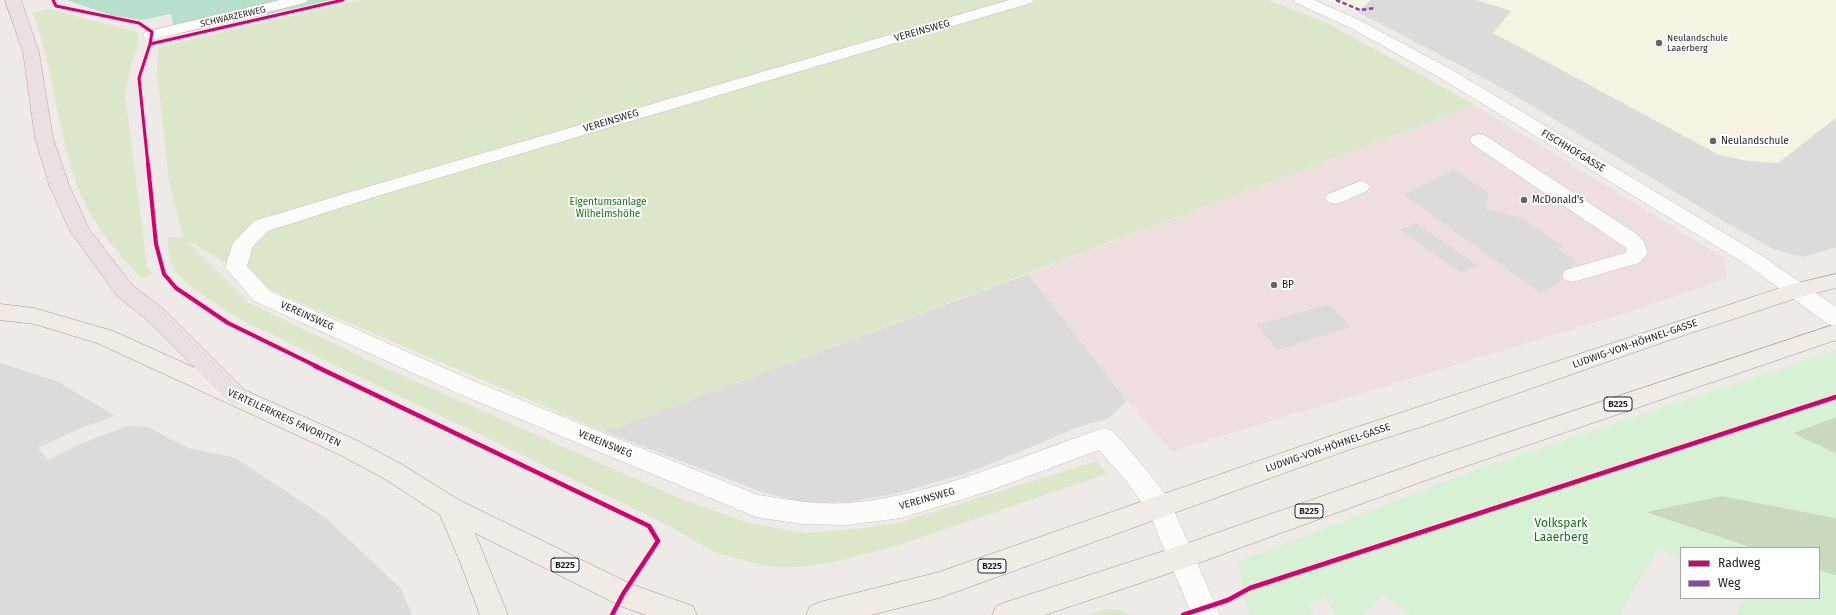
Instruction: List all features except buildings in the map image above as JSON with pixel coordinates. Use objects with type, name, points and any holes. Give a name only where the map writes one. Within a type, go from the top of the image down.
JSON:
[{"type":"highway","points":[[13,0],[31,52],[44,138],[59,185],[80,231],[125,291],[156,315],[237,396]]},
{"type":"main road","name":"LUDWIG-VON-HÖHNEL-GASSE","points":[[820,615],[939,585],[1345,441],[1797,290],[1836,281]]},
{"type":"main road","name":"VERTEILERKREIS FAVORITEN","points":[[0,312],[34,316],[105,337],[349,448],[381,465],[450,508]]},
{"type":"main road","name":"B225","points":[[1006,615],[1182,557],[1436,466],[1836,332]]},
{"type":"main road","name":"B225","points":[[450,508],[624,594],[683,615]]},
{"type":"main road","points":[[450,508],[474,562],[494,615]]},
{"type":"street","points":[[151,35],[300,0]]},
{"type":"street","name":"VEREINSWEG","points":[[1026,0],[385,188],[261,226],[243,243],[236,267],[262,296],[464,386],[756,506],[802,513],[847,514],[901,507],[977,484],[1104,438],[1136,475],[1160,507]]},
{"type":"street","name":"FISCHHOFGASSE","points":[[1301,0],[1355,24],[1711,224],[1754,260],[1836,318]]},
{"type":"street","points":[[1479,140],[1636,245],[1638,253],[1632,258],[1573,275]]},
{"type":"street","points":[[1335,198],[1360,187]]},
{"type":"street","points":[[1160,507],[1206,615]]},
{"type":"shaded area","name":"Neulandschule","points":[[1325,0],[1836,0],[1836,247],[1803,257],[1718,218],[1519,98],[1462,66],[1357,12]]},
{"type":"shaded area","points":[[1371,0],[1476,0],[1511,11],[1493,33],[1719,155],[1748,161],[1778,163],[1836,118],[1836,247],[1803,257],[1773,249],[1718,218],[1519,98],[1462,66],[1357,12]]},
{"type":"shaded area","points":[[1475,105],[1724,258],[1727,278],[1629,312],[1172,451],[1127,401],[1028,274]]},
{"type":"shaded area","points":[[1454,170],[1488,192],[1486,209],[1520,217],[1563,246],[1558,249],[1576,261],[1557,284],[1541,293],[1404,195]]},
{"type":"shaded area","points":[[1415,223],[1477,265],[1462,273],[1400,230]]},
{"type":"shaded area","points":[[1028,274],[1127,401],[1109,418],[1076,428],[971,472],[898,493],[850,502],[805,503],[765,493],[605,432]]},
{"type":"shaded area","points":[[1329,304],[1351,327],[1277,350],[1256,325]]},
{"type":"shaded area","points":[[0,363],[57,381],[115,416],[76,430],[38,448],[48,460],[82,443],[128,426],[148,427],[188,448],[236,458],[327,519],[401,589],[412,615],[0,615]]},
{"type":"green space","points":[[67,0],[332,0],[175,35],[171,14],[141,20],[110,15]]},
{"type":"green space","name":"Eigentumsanlage Wilhelmshöhe","points":[[360,0],[1268,0],[1327,23],[1475,105],[605,432],[269,289],[185,239],[249,303],[383,367],[683,500],[749,523],[805,533],[857,529],[901,522],[1097,461],[1106,474],[896,546],[830,563],[798,567],[766,566],[714,552],[662,522],[239,319],[203,295],[178,274],[170,260],[168,237],[183,237],[169,181],[157,70],[159,47]]},
{"type":"green space","points":[[48,9],[137,32],[139,42],[130,69],[125,95],[147,266],[152,274],[141,278],[132,269],[115,249],[93,218],[81,195],[66,150],[46,58],[33,13]]},
{"type":"green space","name":"Volkspark Laaerberg","points":[[1836,350],[1836,417],[1793,433],[1836,454],[1836,518],[1722,496],[1646,512],[1749,547],[1680,547],[1680,560],[1658,548],[1619,615],[1411,615],[1383,595],[1362,615],[1336,615],[1325,598],[1307,604],[1314,615],[1249,615],[1238,562],[1475,470]]},
{"type":"green space","points":[[1836,417],[1836,454],[1793,433]]},
{"type":"green space","points":[[1722,496],[1836,518],[1836,576],[1820,570],[1820,547],[1749,547],[1645,512]]},
{"type":"green space","points":[[1820,570],[1836,576],[1836,615],[1736,615],[1744,599],[1820,599]]},
{"type":"green space","points":[[1106,609],[1122,610],[1131,615],[1088,615]]},
{"type":"marked path","points":[[1336,0],[1360,10],[1375,8]]},
{"type":"cycle path","points":[[53,0],[56,6],[139,23],[152,32],[150,44],[139,78],[156,244],[164,274],[176,288],[228,323],[428,421],[649,526],[658,541],[623,594],[612,615]]},
{"type":"cycle path","name":"SCHWARZERWEG","points":[[150,44],[343,0]]},
{"type":"cycle path","points":[[1183,615],[1228,600],[1250,588],[1836,397]]},
{"type":"place","name":"Neulandschule Laaerberg","points":[[1659,43]]},
{"type":"place","name":"Neulandschule","points":[[1713,141]]},
{"type":"place","name":"McDonald's","points":[[1524,200]]},
{"type":"place","name":"BP","points":[[1274,285]]}]
